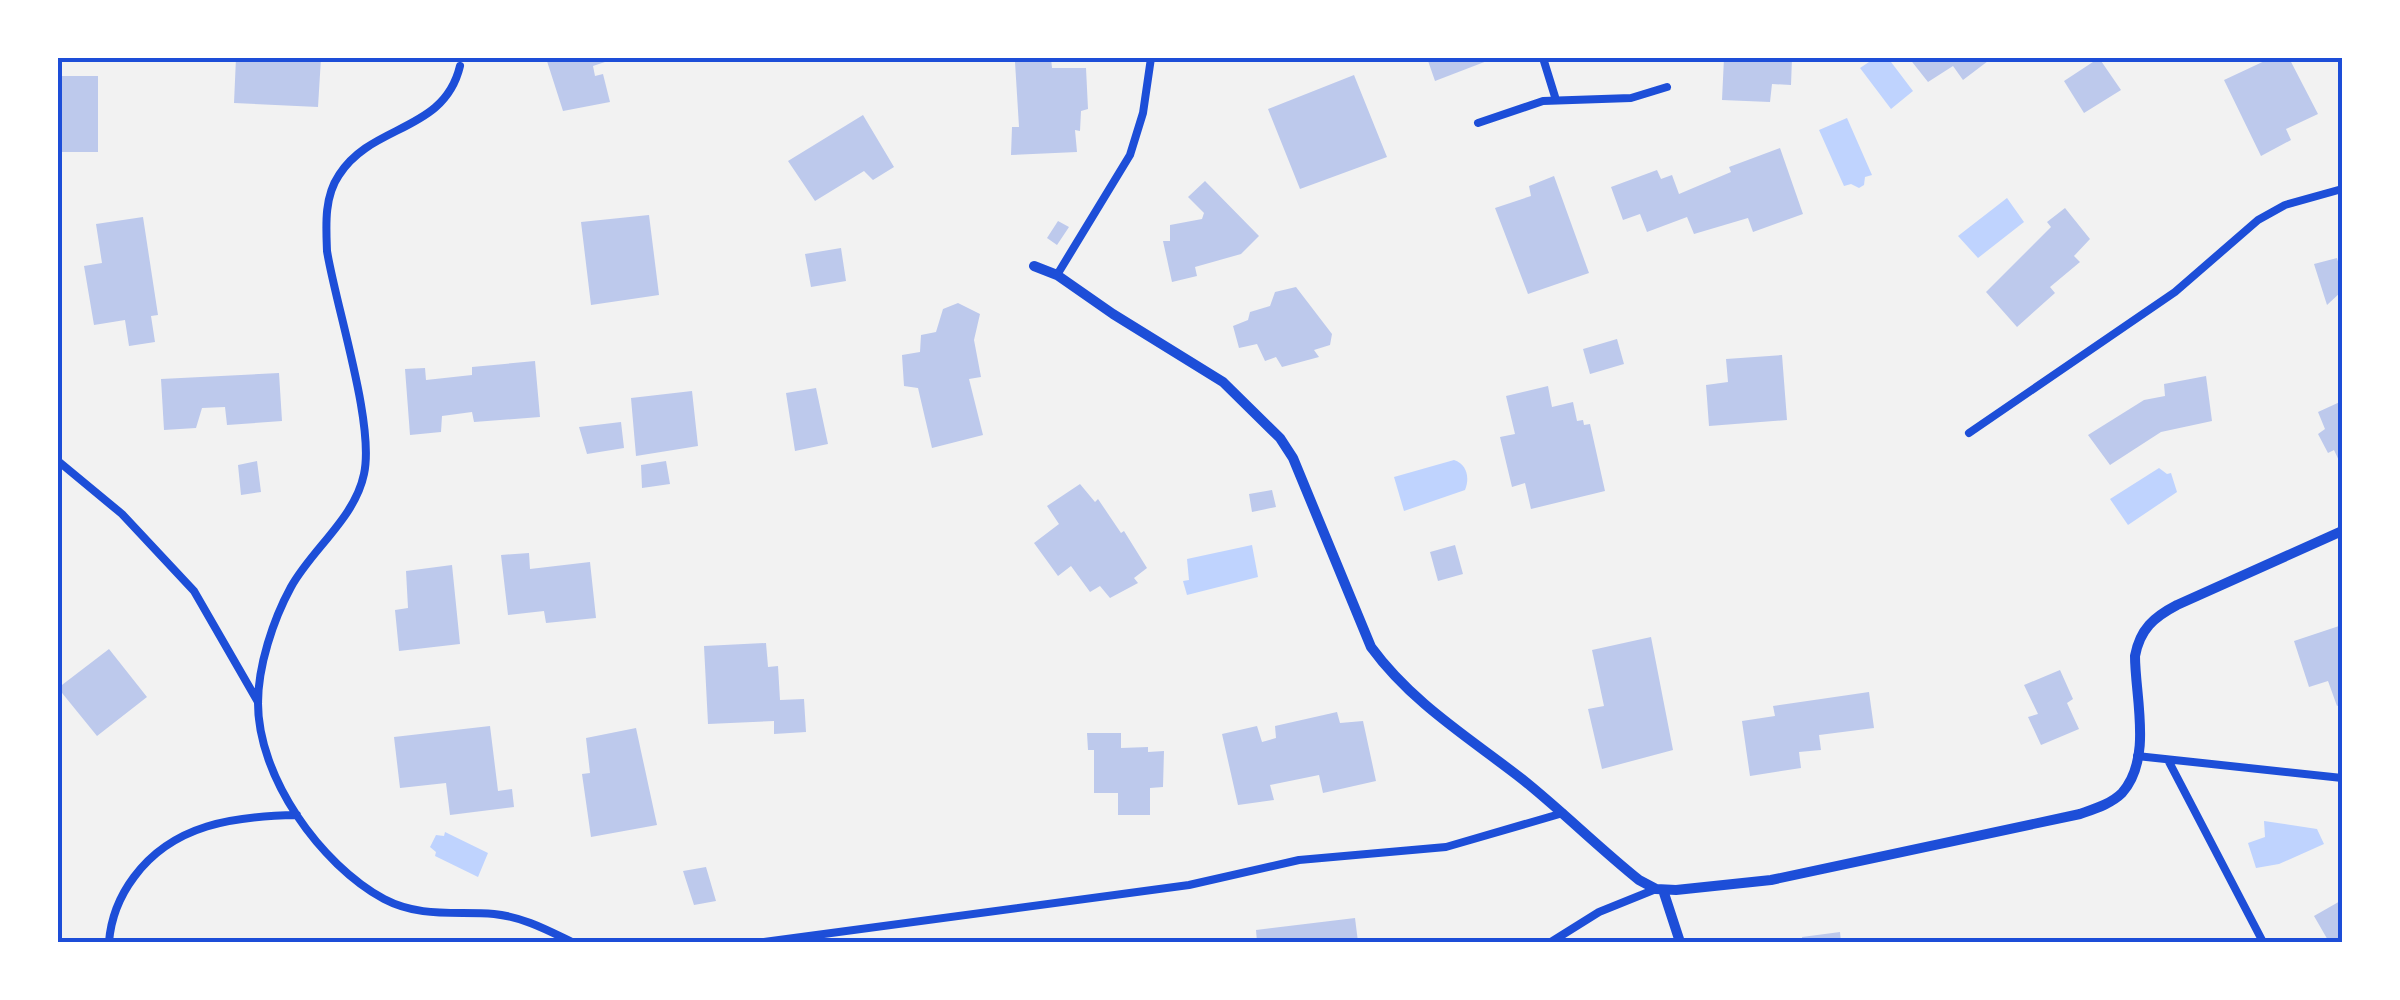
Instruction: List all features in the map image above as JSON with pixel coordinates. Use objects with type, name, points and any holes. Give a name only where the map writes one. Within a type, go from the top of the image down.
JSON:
[{"type":"street","points":[[1034,266],[1057,275],[1224,382],[1264,420],[1293,458],[1371,647],[1389,672],[1431,712],[1563,813],[1639,880],[1660,890],[1807,874],[2080,814],[2113,800],[2130,780],[2138,756],[2136,656],[2138,642],[2152,620],[2342,531]]},
{"type":"street","points":[[1660,890],[1680,942]]},
{"type":"lane","points":[[1057,275],[1130,154],[1143,113],[1150,58]]},
{"type":"lane","points":[[1543,58],[1556,100]]},
{"type":"lane","points":[[460,66],[448,98],[354,159],[338,176],[330,196],[326,221],[328,251],[364,427],[364,476],[342,518],[291,588],[273,630],[258,702],[261,732],[286,798],[344,872],[397,905],[436,914],[508,916],[572,942]]},
{"type":"lane","points":[[1478,123],[1527,104],[1631,98],[1667,88]]},
{"type":"lane","points":[[1969,433],[2175,292],[2258,220],[2285,205],[2342,189]]},
{"type":"lane","points":[[58,462],[122,514],[194,591],[258,702]]},
{"type":"lane","points":[[2138,756],[2342,778]]},
{"type":"lane","points":[[2168,760],[2263,942]]},
{"type":"lane","points":[[764,942],[1189,885],[1300,860],[1446,847],[1563,813]]},
{"type":"lane","points":[[109,942],[115,910],[125,890],[160,847],[206,825],[297,814]]},
{"type":"lane","points":[[1552,942],[1599,912],[1660,890]]},
{"type":"water","points":[[1875,58],[1888,58],[1913,91],[1891,109],[1860,68]]},
{"type":"water","points":[[1847,118],[1872,175],[1865,177],[1859,188],[1844,186],[1819,130]]},
{"type":"water","points":[[2007,198],[2024,222],[1978,258],[1958,236]]},
{"type":"water","points":[[1454,460],[1466,472],[1465,490],[1404,511],[1394,477]]},
{"type":"water","points":[[2159,468],[2171,473],[2177,492],[2128,525],[2110,499]]},
{"type":"water","points":[[1252,545],[1258,577],[1187,595],[1183,581],[1189,580],[1187,559]]},
{"type":"water","points":[[2264,821],[2317,829],[2324,844],[2279,864],[2256,868],[2248,843],[2265,837]]},
{"type":"water","points":[[445,832],[488,853],[478,877],[435,856],[430,847],[436,835],[444,836]]},
{"type":"building","points":[[236,58],[321,58],[318,107],[234,103]]},
{"type":"building","points":[[546,58],[617,58],[593,66],[595,76],[603,74],[610,102],[563,111]]},
{"type":"building","points":[[1051,58],[1052,68],[1086,68],[1088,109],[1081,111],[1080,131],[1075,130],[1077,152],[1011,155],[1012,127],[1019,127],[1015,62]]},
{"type":"building","points":[[1427,58],[1485,58],[1487,61],[1435,81]]},
{"type":"building","points":[[1724,58],[1792,58],[1791,85],[1772,84],[1770,102],[1722,100]]},
{"type":"building","points":[[1909,58],[1992,58],[1963,80],[1953,66],[1928,82]]},
{"type":"building","points":[[2099,58],[2121,90],[2084,113],[2064,81]]},
{"type":"building","points":[[2271,58],[2289,58],[2318,114],[2286,129],[2291,140],[2261,156],[2224,80]]},
{"type":"building","points":[[1354,75],[1387,157],[1300,189],[1268,109]]},
{"type":"building","points":[[58,76],[98,76],[98,152],[58,152]]},
{"type":"building","points":[[863,115],[894,167],[873,180],[864,171],[815,201],[788,161]]},
{"type":"building","points":[[1780,148],[1803,214],[1753,232],[1748,218],[1694,234],[1687,217],[1647,232],[1640,214],[1623,220],[1611,187],[1657,170],[1661,179],[1672,175],[1679,194],[1731,172],[1729,167]]},
{"type":"building","points":[[1554,176],[1589,273],[1528,294],[1495,208],[1531,196],[1529,186]]},
{"type":"building","points":[[1205,181],[1259,236],[1241,254],[1195,267],[1197,276],[1172,282],[1163,241],[1170,241],[1170,225],[1202,219],[1204,213],[1188,197]]},
{"type":"building","points":[[2065,208],[2090,239],[2074,256],[2080,262],[2050,287],[2055,293],[2017,327],[1986,292],[2051,227],[2047,222]]},
{"type":"building","points":[[649,215],[659,295],[591,305],[581,222]]},
{"type":"building","points":[[143,217],[158,315],[151,316],[155,342],[129,346],[125,320],[94,325],[84,266],[102,263],[96,224]]},
{"type":"building","points":[[1058,221],[1069,227],[1057,245],[1047,238]]},
{"type":"building","points":[[841,248],[846,281],[811,287],[805,254]]},
{"type":"building","points":[[2337,258],[2342,291],[2327,305],[2314,264]]},
{"type":"building","points":[[1296,287],[1332,334],[1330,345],[1314,350],[1319,357],[1282,367],[1276,357],[1265,361],[1257,344],[1239,348],[1233,326],[1248,320],[1250,312],[1270,306],[1275,292]]},
{"type":"building","points":[[958,303],[980,314],[974,340],[981,377],[969,379],[983,435],[932,448],[918,388],[904,386],[902,355],[920,352],[921,335],[936,332],[943,309]]},
{"type":"building","points":[[1617,339],[1624,364],[1590,374],[1583,349]]},
{"type":"building","points":[[1782,355],[1787,420],[1709,426],[1706,385],[1728,382],[1726,359]]},
{"type":"building","points":[[535,361],[540,417],[474,422],[472,412],[442,416],[441,432],[410,435],[405,369],[425,368],[426,380],[472,375],[472,367]]},
{"type":"building","points":[[279,373],[282,421],[227,425],[225,407],[202,408],[196,428],[164,430],[161,379]]},
{"type":"building","points":[[2206,376],[2212,421],[2161,432],[2110,465],[2088,435],[2144,400],[2165,396],[2164,384]]},
{"type":"building","points":[[1548,386],[1552,407],[1573,402],[1577,421],[1590,424],[1605,491],[1531,509],[1525,483],[1512,487],[1500,437],[1515,434],[1506,396]]},
{"type":"building","points":[[816,388],[828,444],[795,451],[786,393]]},
{"type":"building","points":[[692,391],[698,446],[636,456],[631,398]]},
{"type":"building","points":[[2342,401],[2342,467],[2334,450],[2328,453],[2318,434],[2325,429],[2318,412]]},
{"type":"building","points":[[621,422],[624,448],[587,454],[579,427]]},
{"type":"building","points":[[257,461],[261,492],[241,495],[238,465]]},
{"type":"building","points":[[666,461],[670,484],[642,488],[641,465]]},
{"type":"building","points":[[1080,484],[1095,502],[1098,499],[1121,533],[1124,531],[1147,568],[1134,578],[1138,583],[1110,598],[1100,586],[1090,592],[1071,566],[1058,576],[1034,543],[1059,524],[1047,506]]},
{"type":"building","points":[[1272,490],[1276,507],[1252,512],[1249,494]]},
{"type":"building","points":[[1455,545],[1463,574],[1438,581],[1430,552]]},
{"type":"building","points":[[529,553],[530,569],[590,562],[596,618],[546,623],[544,611],[508,615],[501,555]]},
{"type":"building","points":[[452,565],[460,644],[399,651],[395,610],[408,608],[406,571]]},
{"type":"building","points":[[2342,625],[2342,704],[2337,706],[2328,681],[2309,687],[2294,641]]},
{"type":"building","points":[[1651,637],[1673,750],[1602,769],[1588,709],[1604,706],[1592,650]]},
{"type":"building","points":[[766,643],[768,667],[778,666],[780,700],[804,699],[806,732],[774,734],[774,721],[708,724],[704,646]]},
{"type":"building","points":[[109,649],[147,697],[97,736],[58,688]]},
{"type":"building","points":[[2060,670],[2073,699],[2067,703],[2079,729],[2041,745],[2028,717],[2038,714],[2024,685]]},
{"type":"building","points":[[1869,692],[1874,728],[1819,735],[1821,750],[1799,752],[1801,768],[1750,776],[1742,721],[1775,716],[1773,706]]},
{"type":"building","points":[[1337,712],[1340,723],[1363,721],[1376,781],[1323,793],[1319,775],[1270,785],[1274,800],[1238,805],[1222,734],[1257,726],[1262,742],[1276,738],[1275,726]]},
{"type":"building","points":[[490,726],[498,791],[512,789],[514,807],[450,815],[446,783],[400,788],[394,737]]},
{"type":"building","points":[[636,728],[657,825],[591,837],[582,774],[590,773],[586,738]]},
{"type":"building","points":[[1087,733],[1121,733],[1121,748],[1164,751],[1163,787],[1150,788],[1150,815],[1118,815],[1118,793],[1094,793],[1094,750],[1088,750]]},
{"type":"building","points":[[706,867],[716,901],[694,905],[683,871]]},
{"type":"building","points":[[2342,900],[2342,942],[2329,942],[2314,916]]},
{"type":"building","points":[[1355,918],[1358,942],[1257,942],[1256,930]]},
{"type":"building","points":[[1840,932],[1841,942],[1803,942],[1802,937]]}]
